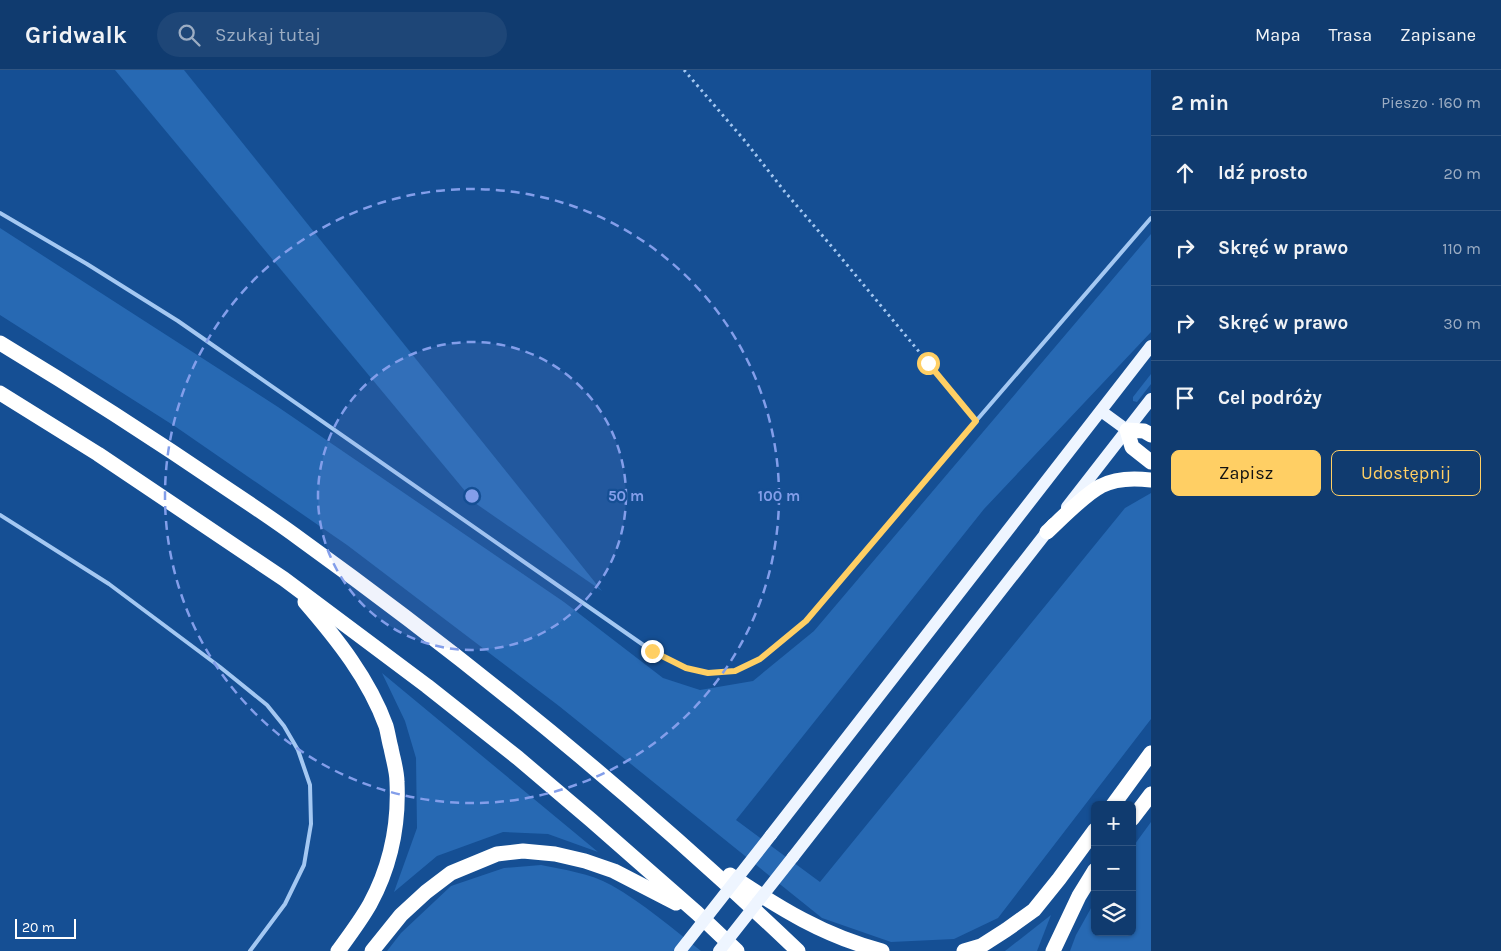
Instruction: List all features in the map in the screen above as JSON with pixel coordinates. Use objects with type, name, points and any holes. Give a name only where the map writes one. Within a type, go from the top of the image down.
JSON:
[{"type":"highway","points":[[0,342],[127,421],[300,538],[547,727],[739,894],[798,951]]},
{"type":"highway","points":[[0,393],[98,454],[284,578],[427,686],[518,758],[697,913],[738,951]]},
{"type":"highway","points":[[1151,435],[1144,431],[1127,430],[1132,447],[1151,462]]},
{"type":"highway","points":[[1047,532],[1100,486],[1116,481],[1140,478],[1151,480]]},
{"type":"highway","points":[[284,578],[340,645],[375,701],[386,727],[397,781],[397,811],[393,841],[383,875],[370,904],[338,951]]},
{"type":"highway","points":[[1117,801],[1151,753]]},
{"type":"highway","points":[[1136,814],[1151,794]]},
{"type":"highway","points":[[964,951],[981,946],[1034,910],[1091,835]]},
{"type":"highway","points":[[682,844],[796,918],[847,940],[882,951]]},
{"type":"highway","points":[[372,951],[401,915],[426,892],[451,873],[497,854],[523,851],[555,854],[585,861],[614,871],[697,913]]},
{"type":"highway","points":[[1053,951],[1079,896],[1091,876]]},
{"type":"main road","points":[[680,951],[1151,346]]},
{"type":"main road","points":[[719,951],[1151,399]]},
{"type":"main road","points":[[1101,411],[1127,430]]},
{"type":"lane","points":[[0,213],[87,264],[178,321],[652,651],[686,668],[708,673],[735,671],[760,659],[806,621],[1151,218]]},
{"type":"lane","points":[[0,515],[109,584],[267,705],[284,726],[298,750],[310,785],[311,824],[304,865],[285,904],[250,951]]},
{"type":"path","points":[[684,70],[976,421]]},
{"type":"shaded area","points":[[115,70],[184,70],[602,591],[475,503]]},
{"type":"shaded area","points":[[0,228],[278,407],[564,602],[663,678],[700,690],[753,681],[814,631],[1151,234],[1151,332],[984,509],[736,820],[820,882],[1125,508],[1151,493],[1151,719],[998,918],[954,939],[891,942],[822,918],[559,706],[347,545],[176,427],[0,315]]},
{"type":"shaded area","points":[[1151,374],[1151,384],[1137,402],[1133,401],[1133,397]]},
{"type":"shaded area","points":[[382,673],[598,852],[548,834],[503,832],[437,856],[394,892],[417,828],[416,758],[405,721]]},
{"type":"shaded area","points":[[1151,822],[1151,951],[1070,951],[1076,935],[1091,908],[1091,936],[1136,936],[1136,843]]},
{"type":"shaded area","points":[[541,865],[586,875],[611,885],[646,908],[701,951],[387,951],[401,933],[451,886],[504,868]]},
{"type":"shaded area","points":[[1051,915],[1037,951],[1005,951]]},
{"type":"route","points":[[652,651],[686,668],[708,673],[735,671],[760,659],[806,621],[976,421],[928,363]]}]
